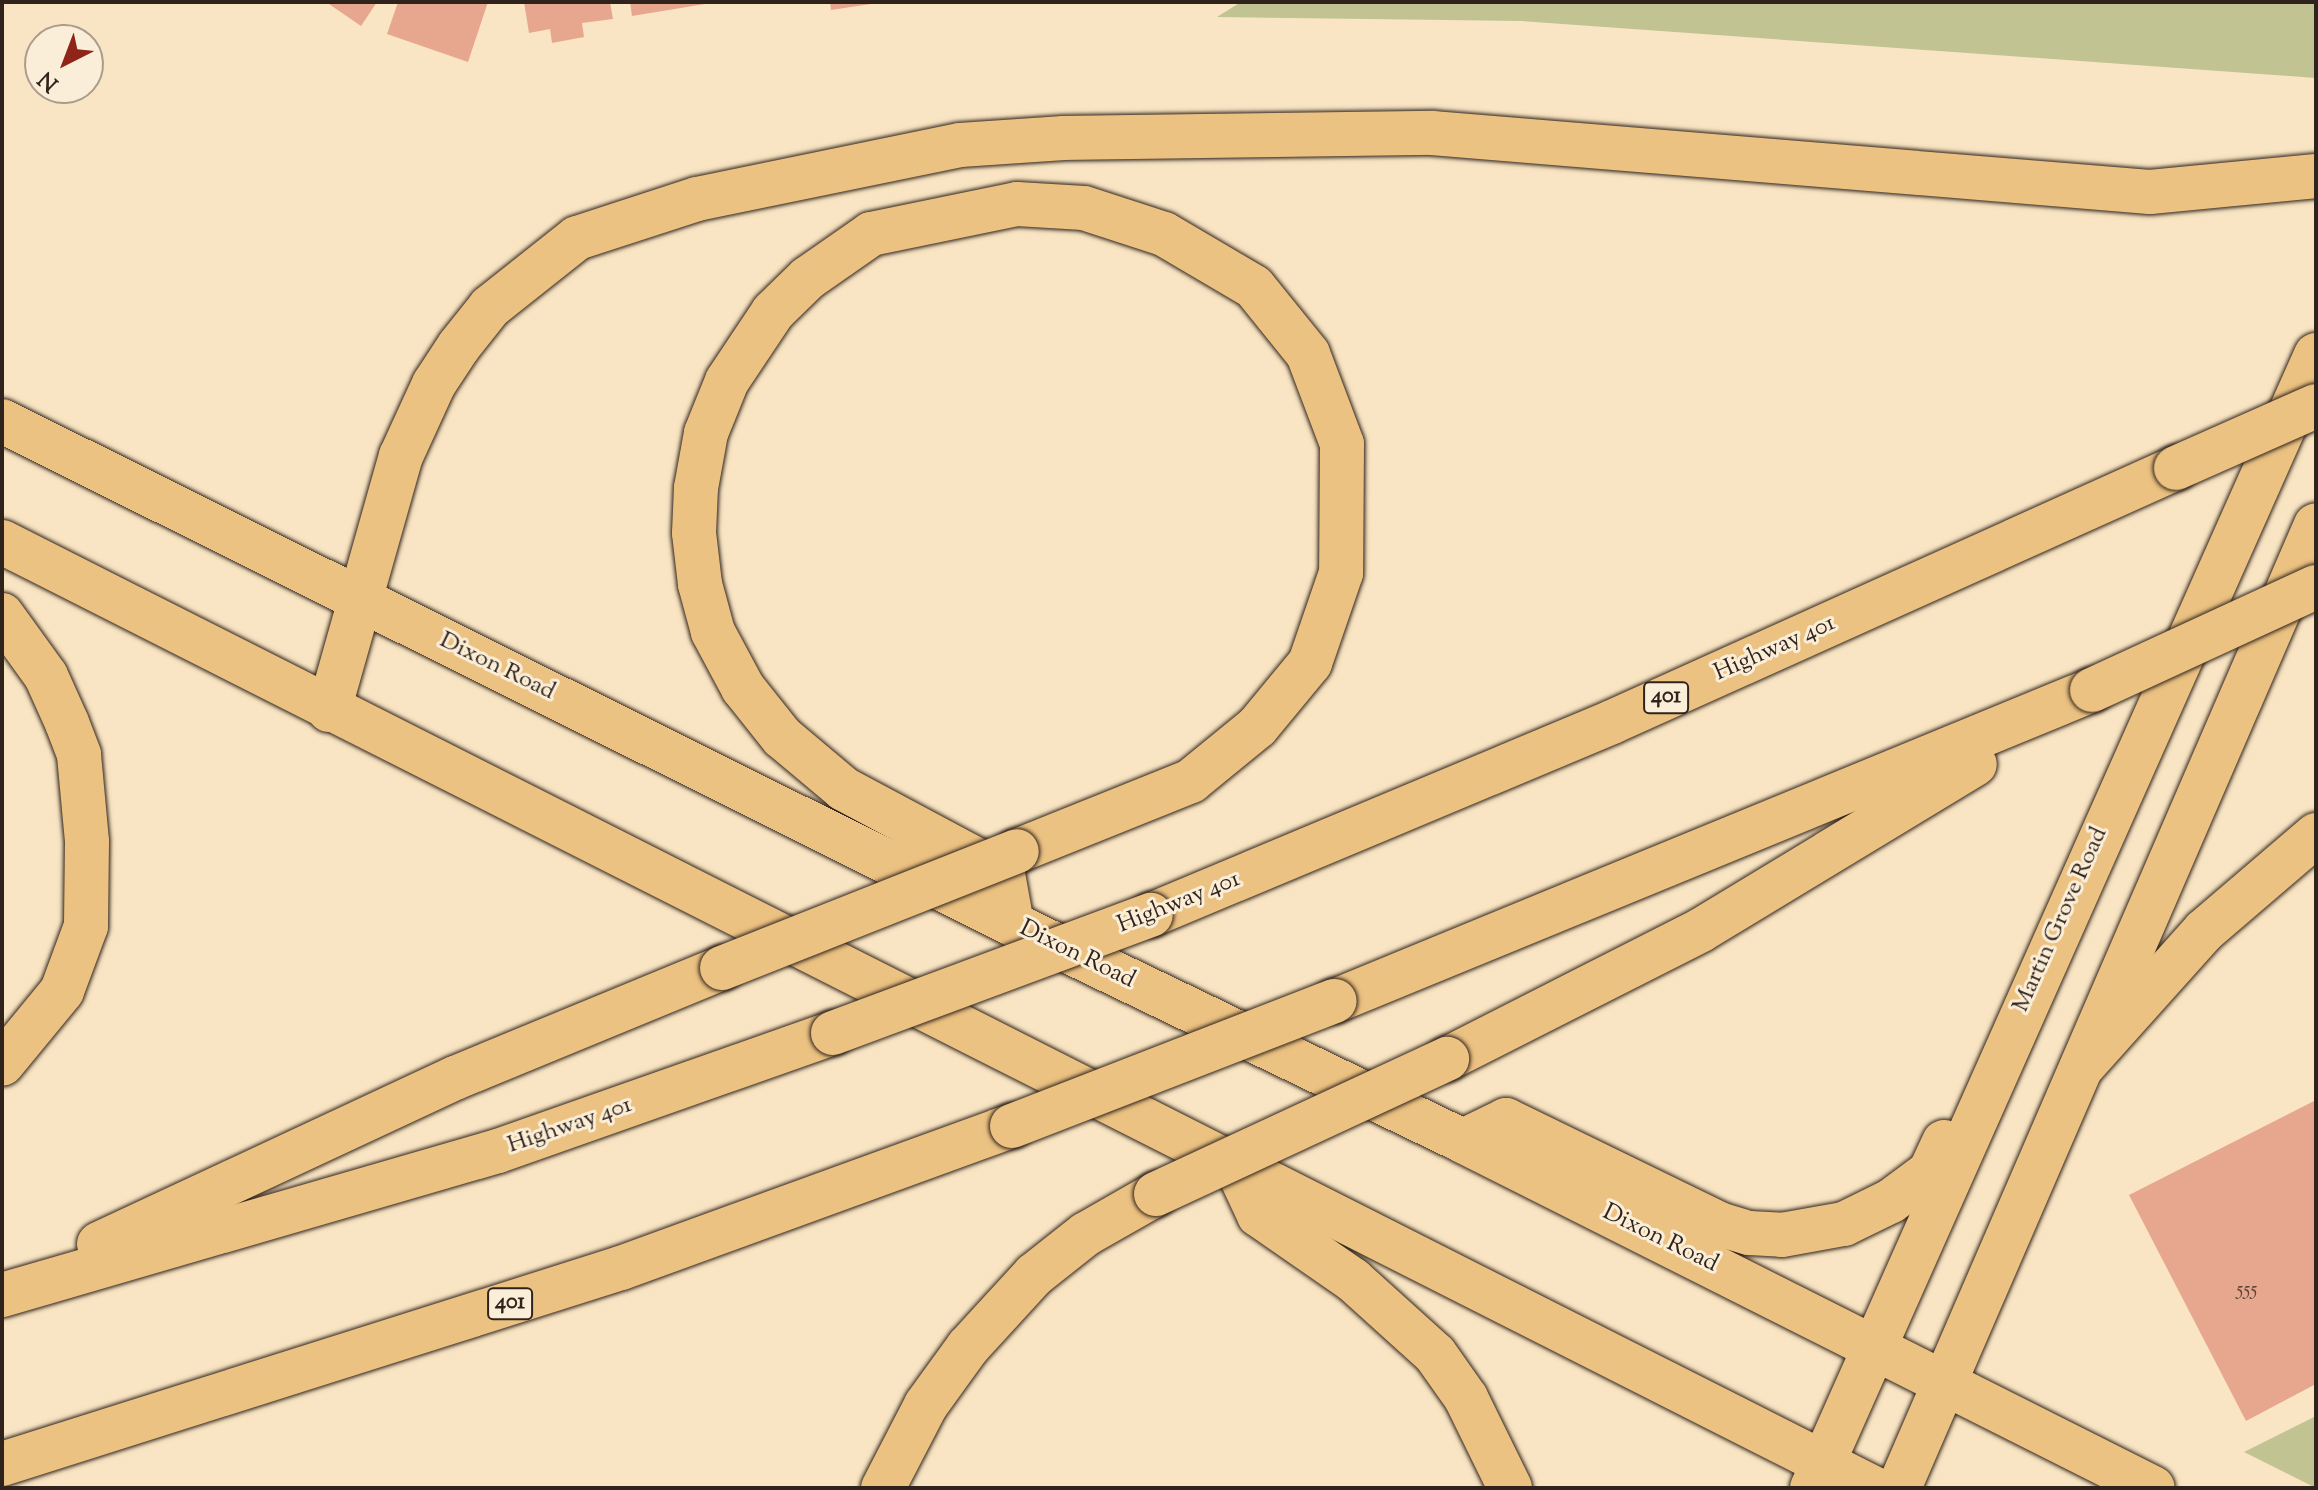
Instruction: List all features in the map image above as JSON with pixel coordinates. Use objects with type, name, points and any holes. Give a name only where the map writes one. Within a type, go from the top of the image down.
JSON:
[{"type":"main road","points":[[329,710],[388,498],[417,417],[459,346],[490,307],[577,238],[697,199],[824,170],[960,145],[1064,138],[1432,133],[2150,192],[2314,176]]},
{"type":"main road","points":[[2,1292],[455,1078],[722,968],[1017,851],[1191,781],[1257,727],[1310,663],[1341,573],[1342,444],[1308,354],[1254,287],[1164,234],[1084,208],[1017,204],[871,234],[808,278],[773,312],[727,381],[706,433],[696,488],[694,533],[710,620],[730,667],[760,710],[807,761],[844,789],[1003,874],[1012,924]]},
{"type":"main road","name":"Martin Grove Road","points":[[1817,1475],[1993,1073],[2316,355]]},
{"type":"main road","name":"Highway 401","points":[[2,1292],[498,1151],[833,1033],[1151,915],[1612,722],[2316,406]]},
{"type":"main road","name":"Dixon Road","points":[[2,421],[1012,924],[1463,1141],[2153,1488]]},
{"type":"main road","points":[[1899,1488],[2316,525]]},
{"type":"main road","points":[[2,542],[1237,1168],[1817,1475],[1873,1488]]},
{"type":"main road","name":"401","points":[[2,1464],[621,1268],[1012,1126],[1335,1001],[2092,690],[2316,587]]},
{"type":"main road","points":[[2,615],[46,676],[79,755],[87,842],[86,926],[67,978],[2,1064]]},
{"type":"main road","points":[[883,1488],[926,1405],[968,1347],[1034,1275],[1086,1234],[1156,1194],[1447,1059],[1785,883],[2092,690]]},
{"type":"main road","points":[[2082,1067],[2204,931],[2316,835]]},
{"type":"main road","points":[[1463,1141],[1506,1120],[1719,1224],[1749,1233],[1811,1232],[1868,1214],[1930,1172],[1971,1088],[1993,1073]]},
{"type":"main road","points":[[1237,1168],[1259,1215],[1353,1280],[1435,1354],[1466,1398],[1510,1488]]},
{"type":"green space","points":[[1241,2],[2316,2],[2316,78],[1522,21],[1217,17]]},
{"type":"green space","points":[[2316,1416],[2316,1488],[2244,1452]]},
{"type":"building","points":[[326,2],[377,2],[361,26]]},
{"type":"building","points":[[398,2],[488,2],[468,62],[387,34]]},
{"type":"building","points":[[524,2],[610,2],[613,19],[582,23],[584,37],[552,43],[550,29],[529,33]]},
{"type":"building","points":[[630,2],[705,2],[705,4],[632,16]]},
{"type":"building","points":[[830,2],[871,2],[871,4],[831,10]]},
{"type":"building","points":[[2316,1100],[2316,1384],[2246,1421],[2129,1195]]}]
